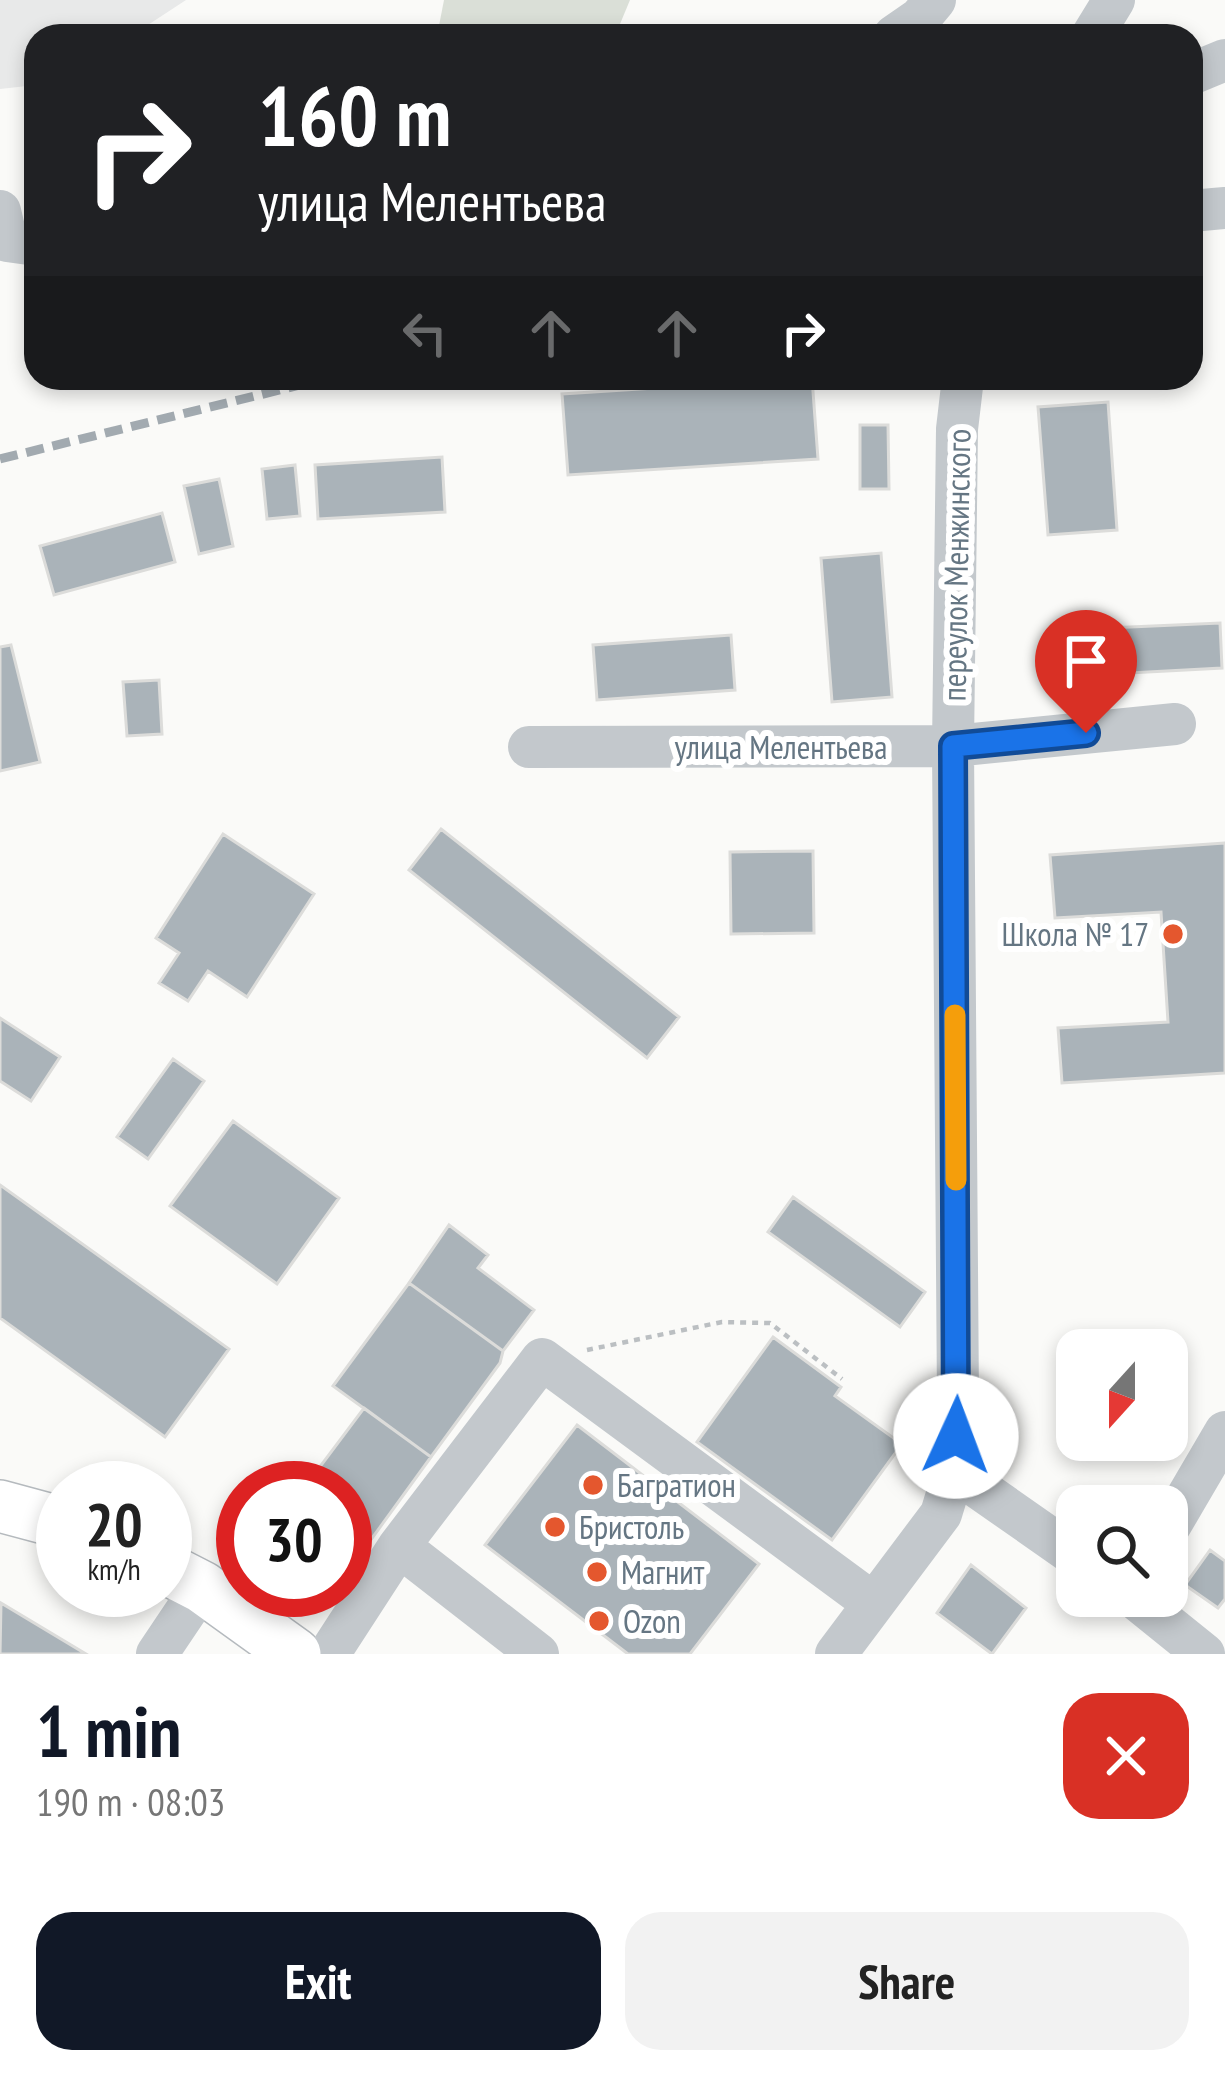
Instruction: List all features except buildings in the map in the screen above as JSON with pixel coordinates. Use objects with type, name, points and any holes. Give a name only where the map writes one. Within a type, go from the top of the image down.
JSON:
[{"type":"main road","points":[[2,1511],[36,1518]]},
{"type":"main road","points":[[192,1583],[295,1654]]},
{"type":"street","points":[[911,24],[935,0]]},
{"type":"street","name":"переулок Менжинского","points":[[836,1654],[941,1514],[954,1471],[958,1400],[953,746],[957,428],[962,390]]},
{"type":"street","name":"улица Мелентьева","points":[[530,747],[953,746],[1175,724]]},
{"type":"street","points":[[329,1654],[398,1546],[542,1359],[873,1603]]},
{"type":"street","points":[[1188,1495],[1225,1432]]},
{"type":"street","points":[[954,1471],[1056,1543]]},
{"type":"street","points":[[398,1546],[538,1654]]},
{"type":"street","points":[[157,1654],[170,1617]]},
{"type":"street","points":[[1158,1617],[1204,1654]]},
{"type":"path","points":[[542,1359],[722,1322],[770,1323],[842,1378]]},
{"type":"shaded area","points":[[0,0],[186,0],[149,24],[24,24],[24,86],[0,89]]},
{"type":"shaded area","points":[[444,0],[630,0],[620,24],[439,24]]},
{"type":"railway","points":[[0,459],[279,390]]},
{"type":"slow traffic","points":[[955,1015],[956,1180]]},
{"type":"place","name":"Школа № 17","points":[[1173,934]]},
{"type":"place","name":"Багратион","points":[[593,1485]]},
{"type":"place","name":"Бристоль","points":[[555,1527]]},
{"type":"place","name":"Магнит","points":[[597,1572]]},
{"type":"place","name":"Ozon","points":[[599,1621]]},
{"type":"route","points":[[956,1436],[953,746],[1086,733]]}]
